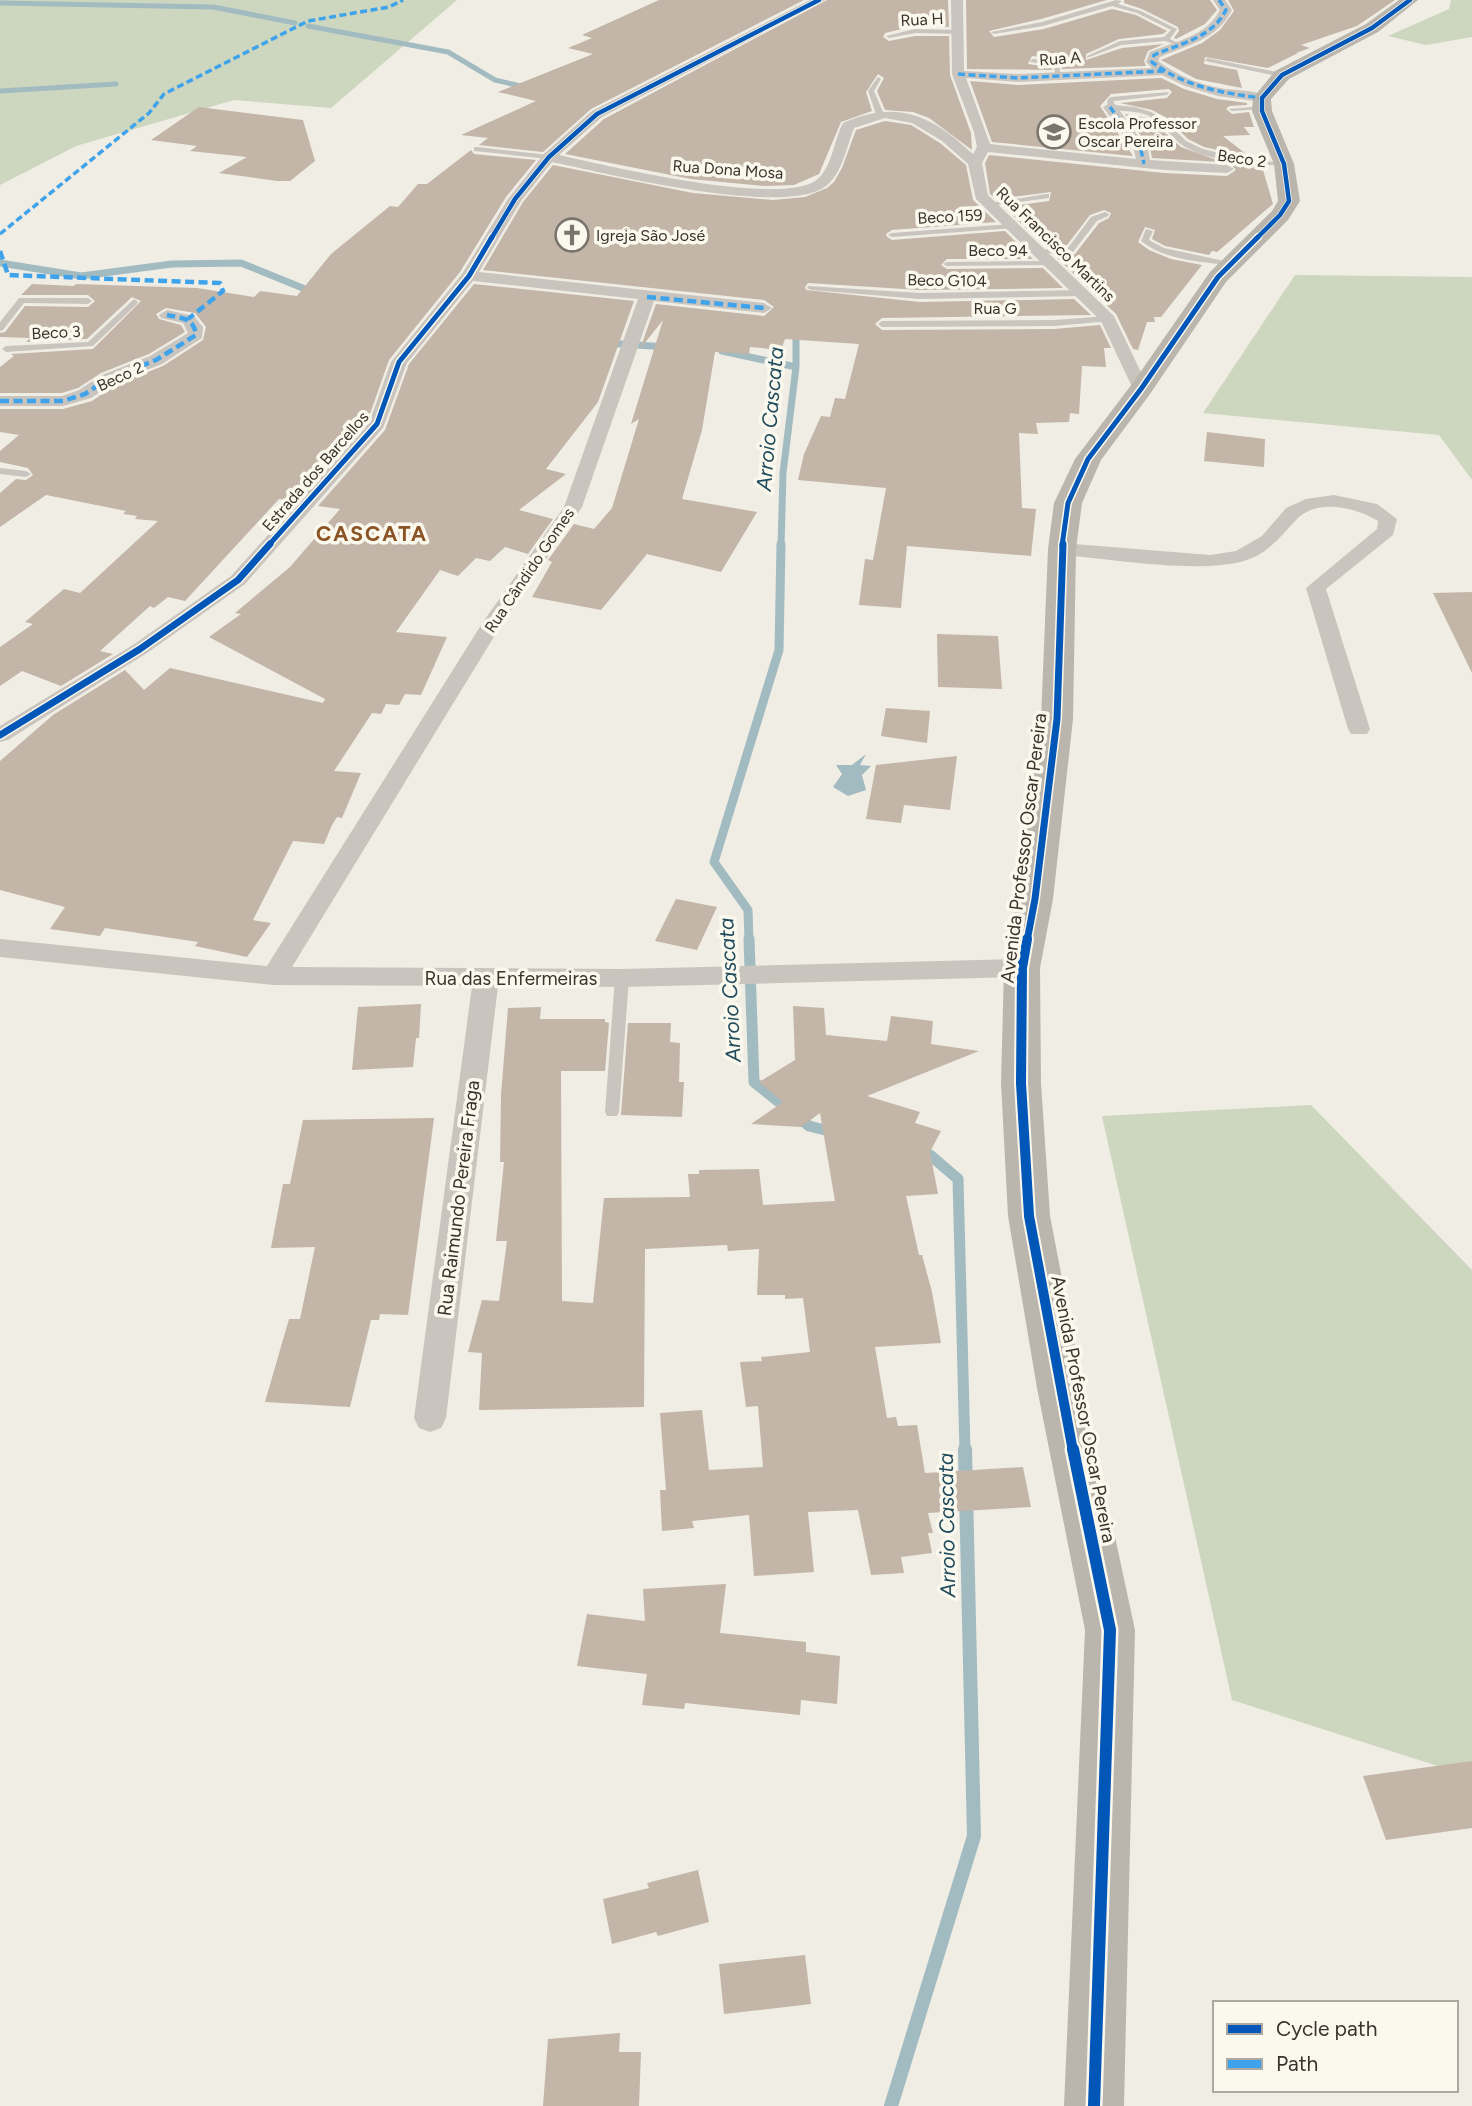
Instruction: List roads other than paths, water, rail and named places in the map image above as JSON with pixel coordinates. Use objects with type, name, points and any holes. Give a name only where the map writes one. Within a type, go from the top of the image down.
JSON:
[{"type":"main road","points":[[1262,103],[1282,75],[1371,28],[1410,0]]},
{"type":"main road","name":"Avenida Professor Oscar Pereira","points":[[1094,2106],[1110,1630],[1028,1216],[1021,1083],[1023,968],[1035,899],[1057,719],[1062,549],[1068,503],[1088,459],[1141,389],[1218,277],[1280,215],[1289,201],[1284,164],[1262,103]]},
{"type":"street","name":"Estrada dos Barcellos","points":[[0,735],[140,649],[238,580],[377,424],[399,362],[469,276],[515,199],[549,157],[597,114],[819,0]]},
{"type":"street","points":[[957,0],[958,74],[981,132],[984,147],[975,163]]},
{"type":"street","points":[[1219,0],[1226,10],[1223,19],[1213,30],[1172,42],[1151,59],[1164,71],[1202,88],[1262,103]]},
{"type":"street","name":"Rua A","points":[[958,74],[1018,78],[1164,71]]},
{"type":"street","points":[[1110,107],[1141,150],[1144,164]]},
{"type":"street","name":"Rua Dona Mosa","points":[[549,157],[670,183],[744,191],[804,191],[821,184],[834,162],[848,126],[866,116],[880,114],[902,115],[926,122],[943,133],[975,163]]},
{"type":"street","points":[[984,147],[1144,164],[1227,169]]},
{"type":"street","name":"Rua Francisco Martins","points":[[975,163],[981,196],[1108,318],[1141,389]]},
{"type":"street","points":[[469,276],[764,308]]},
{"type":"street","name":"Rua Cândido Gomes","points":[[274,976],[493,622],[573,507],[647,297]]},
{"type":"street","name":"Beco 2","points":[[0,401],[63,401],[85,394],[108,379],[156,360],[196,335],[195,327],[188,319],[167,315]]},
{"type":"street","points":[[1062,549],[1210,561],[1241,556],[1269,540],[1293,512],[1312,503],[1334,502],[1370,508],[1388,519],[1386,531],[1316,588],[1359,729]]},
{"type":"street","name":"Rua das Enfermeiras","points":[[0,948],[274,976],[622,978],[1023,968]]},
{"type":"street","name":"Rua Raimundo Pereira Fraga","points":[[430,1418],[486,979]]},
{"type":"lane","points":[[994,32],[1043,24],[1120,0]]},
{"type":"lane","points":[[1089,57],[1121,43],[1172,42],[1175,30],[1139,12],[1112,4]]},
{"type":"lane","name":"Rua H","points":[[889,36],[915,31],[958,32]]},
{"type":"lane","points":[[1207,60],[1282,75]]},
{"type":"lane","points":[[1032,61],[1056,63],[1058,75]]},
{"type":"lane","points":[[878,79],[871,90],[880,114]]},
{"type":"lane","points":[[1110,107],[1111,99],[1167,93]]},
{"type":"lane","points":[[1233,109],[1262,103]]},
{"type":"lane","name":"Beco 2","points":[[1110,107],[1147,110],[1160,118],[1185,144],[1208,153],[1227,159],[1284,164]]},
{"type":"lane","points":[[477,149],[549,157]]},
{"type":"lane","points":[[989,204],[1046,196]]},
{"type":"lane","points":[[1037,252],[1070,250],[1094,219],[1105,214]]},
{"type":"lane","name":"Beco 159","points":[[892,235],[1011,226]]},
{"type":"lane","points":[[1149,231],[1145,241],[1161,250],[1230,263]]},
{"type":"lane","name":"Beco 94","points":[[947,264],[1049,263]]},
{"type":"lane","name":"Beco G104","points":[[811,288],[920,296],[1082,293]]},
{"type":"lane","name":"Beco 3","points":[[0,328],[22,300],[88,301]]},
{"type":"lane","name":"Beco 3","points":[[0,358],[3,348],[90,344],[134,302]]},
{"type":"lane","name":"Rua G","points":[[882,324],[1054,323],[1108,318]]},
{"type":"lane","points":[[0,471],[26,474]]},
{"type":"lane","points":[[612,1112],[622,978]]},
{"type":"water","points":[[866,754],[860,765],[871,766],[862,775],[866,790],[848,796],[833,787],[842,774],[836,765],[852,765]]},
{"type":"waterway","name":"Arroio Cascata","points":[[0,3],[213,7],[295,23]]},
{"type":"waterway","name":"Arroio Cascata","points":[[308,26],[448,52],[495,80],[529,88]]},
{"type":"waterway","points":[[0,91],[116,84]]},
{"type":"waterway","points":[[0,263],[81,276],[172,264],[241,263],[315,293]]},
{"type":"waterway","name":"Arroio Cascata","points":[[796,327],[796,367]]},
{"type":"waterway","points":[[606,343],[667,347]]},
{"type":"waterway","points":[[722,351],[796,367]]},
{"type":"waterway","name":"Arroio Cascata","points":[[781,546],[783,473],[796,367]]},
{"type":"waterway","name":"Arroio Cascata","points":[[749,941],[748,910],[714,862],[779,650],[781,544]]},
{"type":"waterway","name":"Arroio Cascata","points":[[749,939],[754,1082],[809,1126],[837,1133]]},
{"type":"waterway","name":"Arroio Cascata","points":[[918,1152],[930,1155],[958,1179],[965,1451]]},
{"type":"waterway","name":"Arroio Cascata","points":[[891,2106],[974,1836],[965,1449]]},
{"type":"place","name":"Escola Professor Oscar Pereira","points":[[1054,132]]},
{"type":"place","name":"Igreja São José","points":[[572,235]]},
{"type":"district","name":"CASCATA","points":[[372,534]]}]
